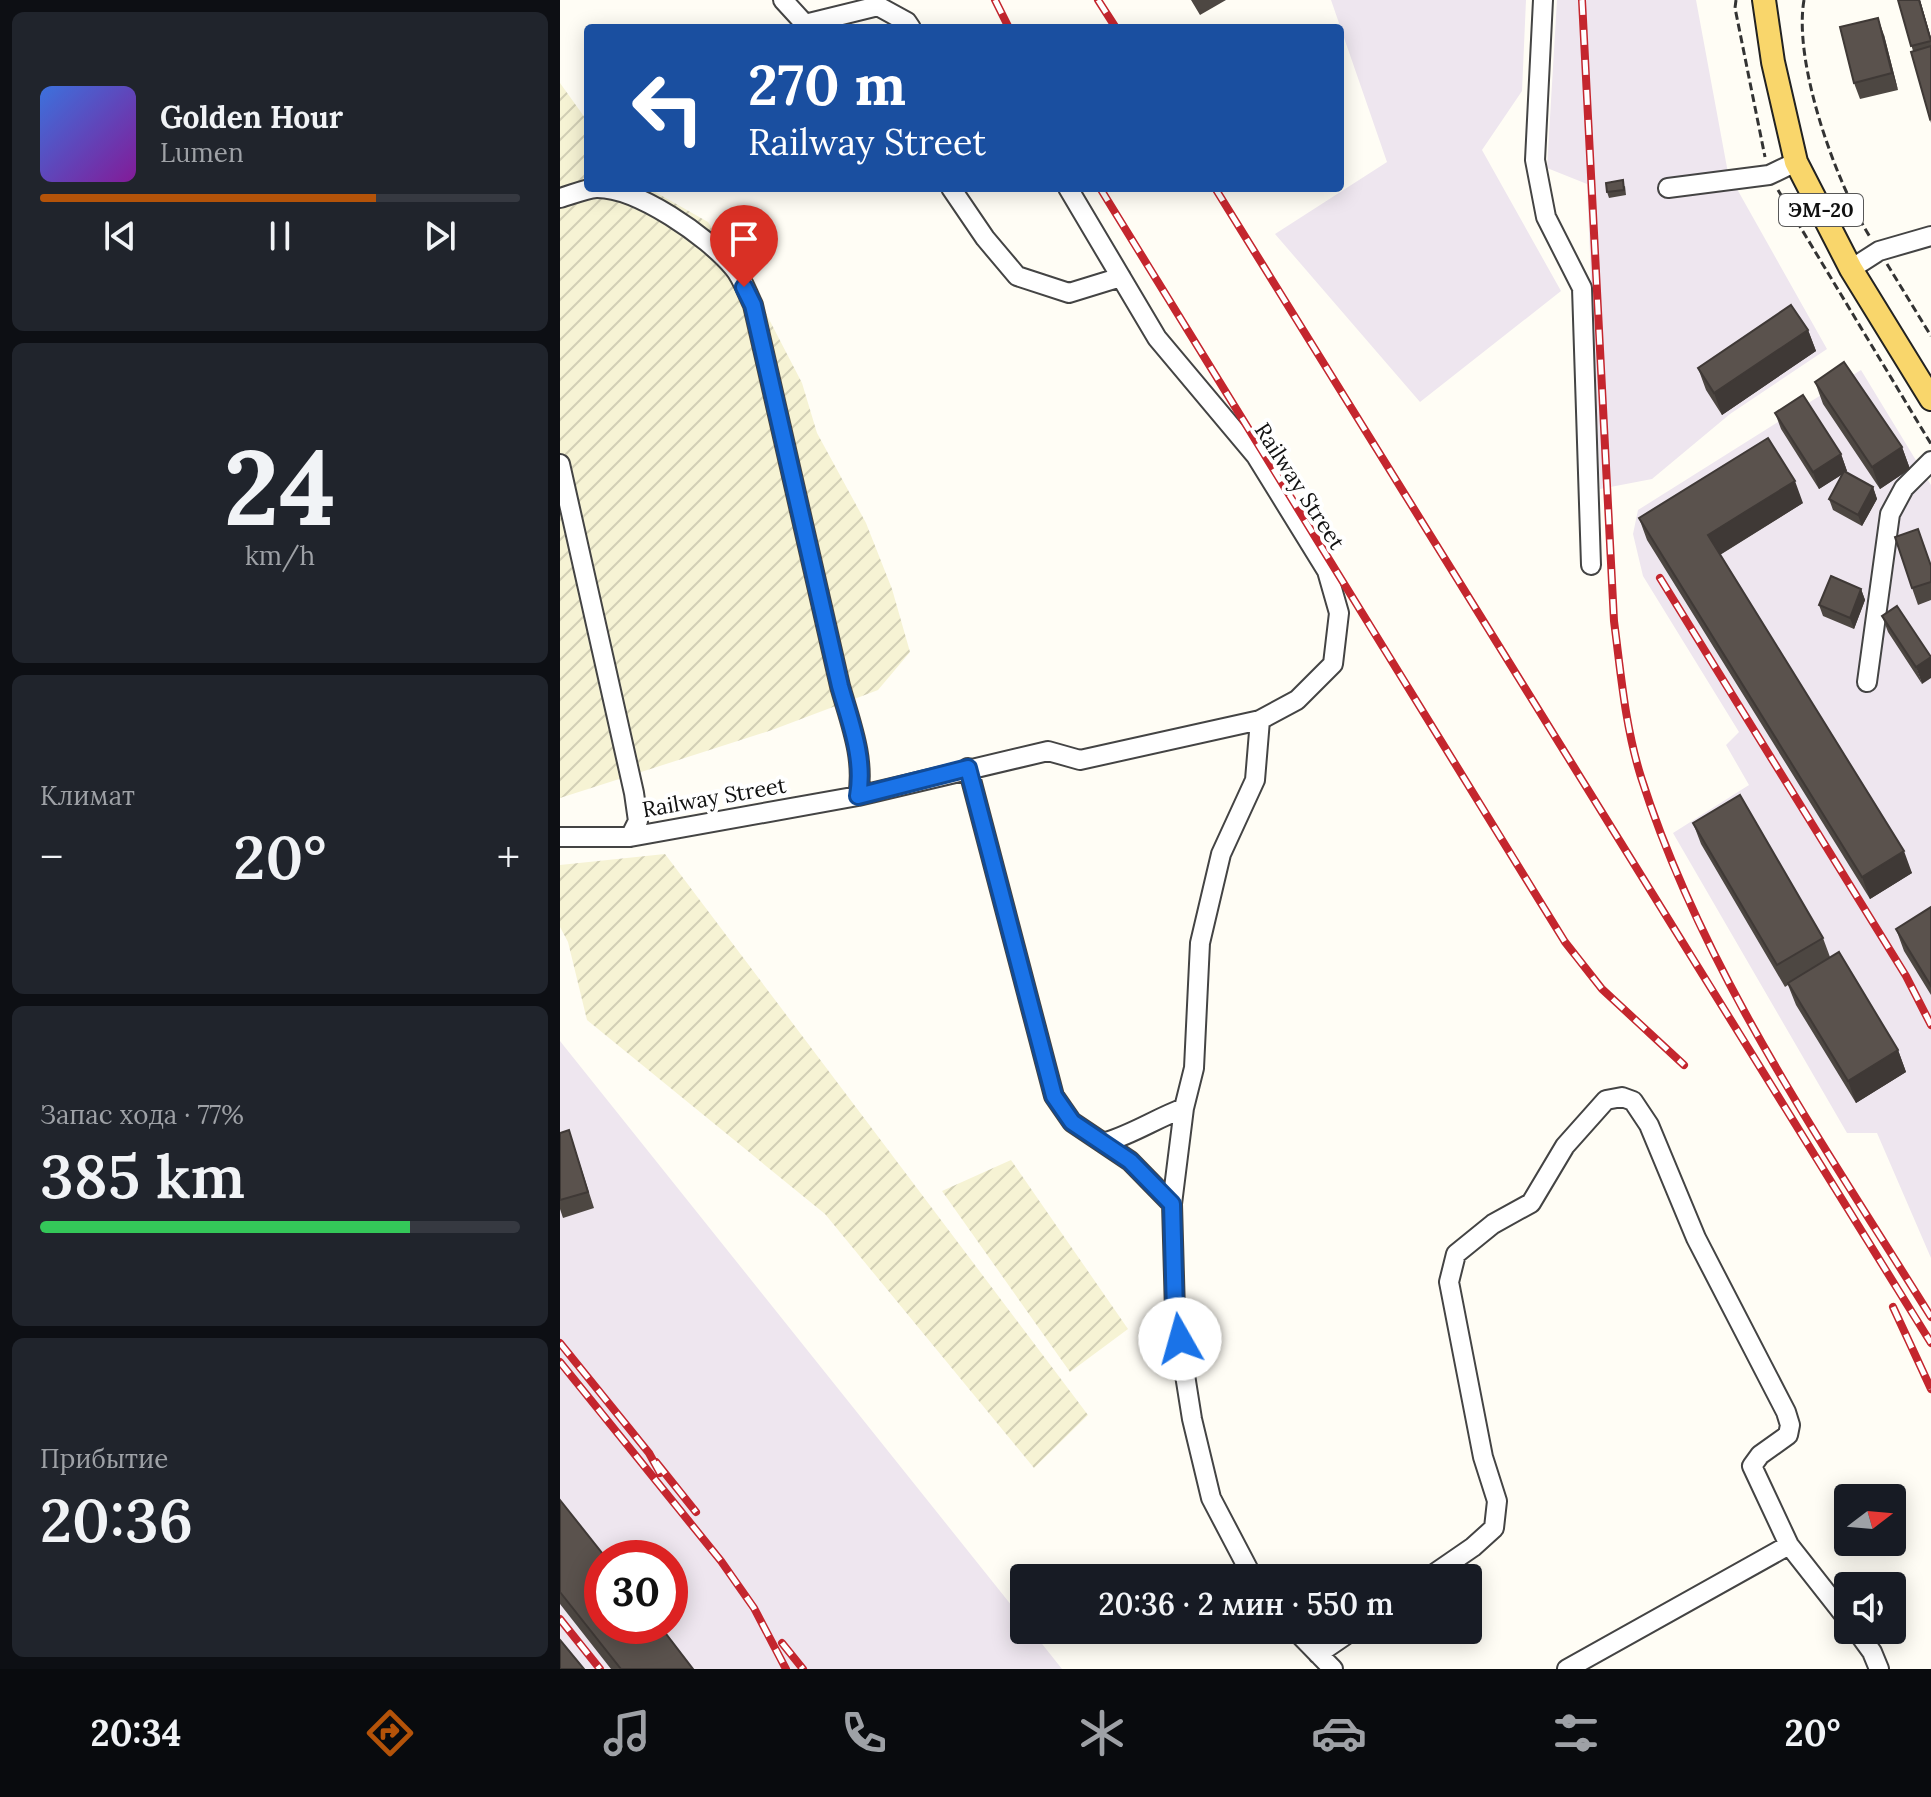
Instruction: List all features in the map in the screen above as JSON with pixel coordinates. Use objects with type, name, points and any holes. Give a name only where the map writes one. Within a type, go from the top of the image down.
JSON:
[{"type":"main road","name":"ЭМ-20","points":[[1764,0],[1773,62],[1796,162],[1851,269],[1931,399]]},
{"type":"street","points":[[783,0],[805,24]]},
{"type":"street","points":[[1543,0],[1535,160],[1546,217],[1582,288],[1591,565]]},
{"type":"street","points":[[814,24],[878,6],[908,24]]},
{"type":"street","points":[[1668,188],[1769,175],[1796,162]]},
{"type":"street","points":[[560,198],[584,191]]},
{"type":"street","points":[[613,192],[662,209],[724,257],[736,269],[753,305],[855,740],[861,778],[858,796]]},
{"type":"street","points":[[954,192],[985,238],[1017,276],[1069,293],[1121,277]]},
{"type":"street","name":"Railway Street","points":[[560,837],[630,837],[858,796],[1048,751],[1080,760],[1260,720],[1297,700],[1333,664],[1339,613],[1327,571],[1256,456],[1157,338],[1070,192]]},
{"type":"street","points":[[1851,269],[1879,251],[1931,236]]},
{"type":"street","points":[[1867,682],[1890,514],[1904,488],[1931,461]]},
{"type":"street","points":[[560,464],[634,793],[638,821],[630,837]]},
{"type":"street","points":[[1246,1564],[1211,1498],[1192,1419],[1175,1312],[1172,1204],[1184,1108],[1194,1068],[1200,943],[1221,854],[1255,780],[1260,720]]},
{"type":"street","points":[[968,768],[1054,1096],[1072,1122],[1130,1161],[1172,1204]]},
{"type":"street","points":[[1448,1564],[1494,1528],[1497,1501],[1480,1444],[1449,1282],[1456,1254],[1493,1224],[1531,1203],[1565,1146],[1606,1100],[1622,1097],[1633,1101],[1649,1125],[1696,1238],[1790,1425],[1788,1435],[1760,1455],[1752,1466],[1789,1545],[1834,1602]]},
{"type":"street","points":[[1106,1142],[1127,1136],[1160,1117],[1184,1108]]},
{"type":"street","points":[[1567,1669],[1789,1545]]},
{"type":"street","points":[[1308,1644],[1333,1669]]},
{"type":"street","points":[[1318,1654],[1333,1644]]},
{"type":"street","points":[[1866,1644],[1879,1669]]},
{"type":"path","points":[[1804,0],[1801,18],[1808,68],[1833,164],[1864,227],[1931,336]]},
{"type":"shaded area","points":[[1331,0],[1526,0],[1522,91],[1482,150],[1561,291],[1420,402],[1275,234],[1387,162],[1344,38],[1344,24],[1339,24]]},
{"type":"shaded area","points":[[1557,0],[1696,0],[1728,173],[1827,349],[1730,414],[1652,479],[1600,489],[1587,184],[1547,168]]},
{"type":"shaded area","points":[[560,83],[584,116],[584,192],[655,192],[708,222],[759,300],[802,383],[817,433],[866,523],[892,589],[910,652],[878,690],[772,730],[560,798]]},
{"type":"shaded area","points":[[1861,370],[1931,485],[1931,1258],[1877,1133],[1847,1133],[1673,833],[1749,785],[1726,745],[1739,732],[1643,576],[1633,534],[1638,510]]},
{"type":"shaded area","points":[[665,854],[1088,1415],[1034,1468],[825,1214],[587,1020],[568,942],[560,927],[560,865]]},
{"type":"shaded area","points":[[560,1041],[1010,1604],[1010,1644],[1042,1644],[1062,1669],[560,1669]]},
{"type":"shaded area","points":[[1011,1160],[1128,1329],[1070,1372],[942,1191]]},
{"type":"building","points":[[1898,0],[1919,0],[1931,41],[1911,46]]},
{"type":"building","points":[[1878,18],[1892,73],[1854,83],[1840,27]]},
{"type":"building","points":[[1931,46],[1931,118],[1930,119],[1911,52]]},
{"type":"building","points":[[1623,180],[1624,190],[1607,192],[1606,183]]},
{"type":"building","points":[[1791,305],[1808,330],[1714,393],[1698,368]]},
{"type":"building","points":[[1844,362],[1902,447],[1872,467],[1815,382]]},
{"type":"building","points":[[1803,395],[1841,454],[1813,472],[1775,413]]},
{"type":"building","points":[[1768,438],[1795,481],[1708,535],[1904,851],[1862,877],[1639,518]]},
{"type":"building","points":[[1844,471],[1873,487],[1858,515],[1829,499]]},
{"type":"building","points":[[1918,529],[1931,566],[1931,582],[1912,588],[1895,537]]},
{"type":"building","points":[[1831,576],[1861,589],[1850,618],[1819,605]]},
{"type":"building","points":[[1897,606],[1931,657],[1916,667],[1882,616]]},
{"type":"building","points":[[1740,795],[1823,938],[1777,965],[1693,823]]},
{"type":"building","points":[[1931,907],[1931,986],[1896,929]]},
{"type":"building","points":[[1839,952],[1898,1050],[1848,1081],[1788,983]]},
{"type":"building","points":[[569,1130],[588,1192],[560,1200],[560,1133]]},
{"type":"building","points":[[560,1500],[592,1540],[584,1540],[584,1622],[560,1592]]},
{"type":"building","points":[[560,1640],[584,1669],[560,1669]]},
{"type":"building","points":[[601,1644],[674,1644],[693,1669],[621,1669]]},
{"type":"railway","points":[[995,0],[1007,24]]},
{"type":"railway","points":[[1098,0],[1113,24]]},
{"type":"railway","points":[[1582,0],[1614,621],[1624,700],[1641,777],[1697,919],[1732,988],[1769,1056],[1931,1317]]},
{"type":"railway","points":[[1102,192],[1565,942],[1602,989],[1684,1065]]},
{"type":"railway","points":[[1217,192],[1931,1343]]},
{"type":"railway","points":[[1660,578],[1906,976],[1931,1025]]},
{"type":"railway","points":[[1893,1307],[1931,1389]]},
{"type":"railway","points":[[560,1343],[649,1453],[660,1473]]},
{"type":"railway","points":[[560,1362],[721,1561],[754,1608],[786,1669]]},
{"type":"railway","points":[[656,1462],[696,1512]]},
{"type":"railway","points":[[560,1619],[600,1669]]},
{"type":"railway","points":[[782,1643],[803,1669]]},
{"type":"route","points":[[744,287],[753,305],[855,740],[861,778],[858,796],[968,768],[1054,1096],[1072,1122],[1130,1161],[1172,1204],[1175,1312],[1180,1339]]}]
